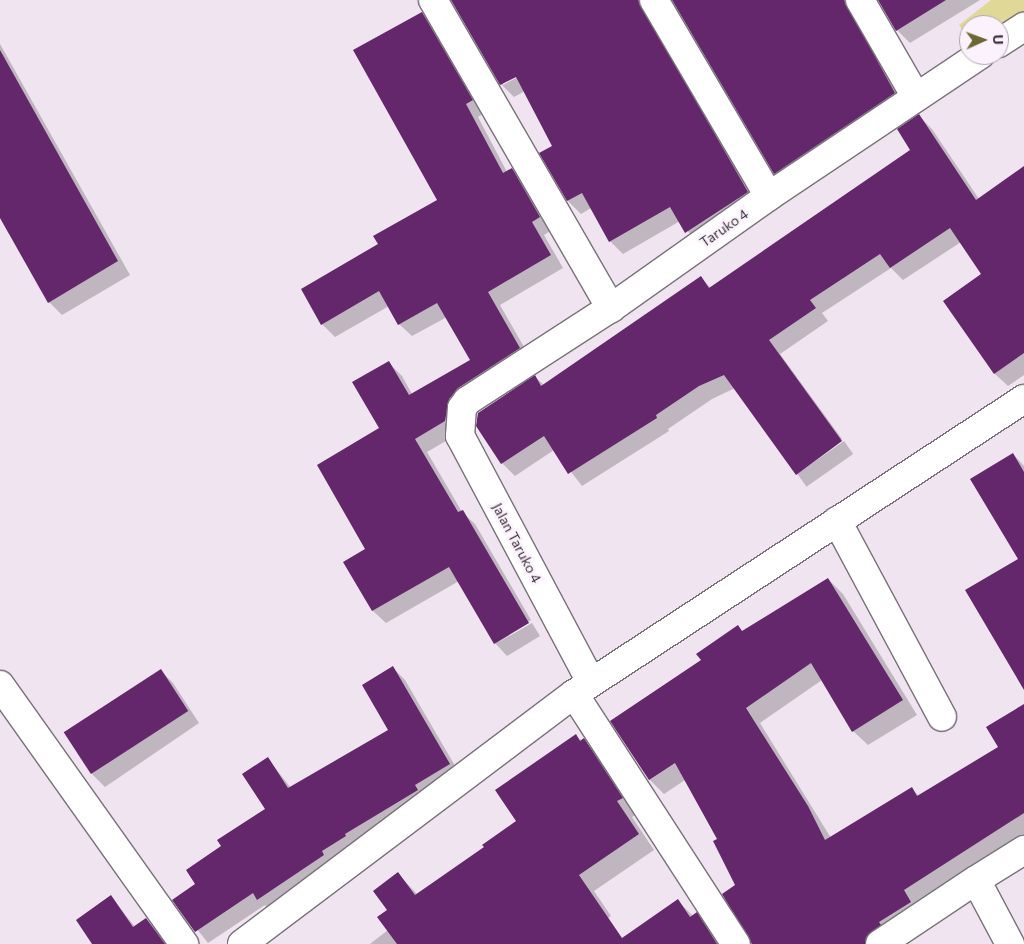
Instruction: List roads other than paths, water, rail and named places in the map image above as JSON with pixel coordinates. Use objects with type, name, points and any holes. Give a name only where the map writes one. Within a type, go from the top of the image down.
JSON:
[{"type":"street","points":[[433,0],[610,308]]},
{"type":"street","points":[[654,0],[769,196]]},
{"type":"street","points":[[860,0],[916,97]]},
{"type":"street","points":[[1009,37],[1024,27]]},
{"type":"street","name":"Taruko 4","points":[[467,401],[610,308],[769,196],[965,65]]},
{"type":"street","points":[[242,944],[583,688],[1024,399]]},
{"type":"street","name":"Jalan Taruko 4","points":[[467,401],[460,417],[460,436],[583,688],[736,944]]},
{"type":"street","points":[[837,521],[942,717]]},
{"type":"street","points":[[0,685],[184,944]]},
{"type":"street","points":[[880,944],[1024,850]]},
{"type":"street","points":[[976,880],[1010,944]]}]
